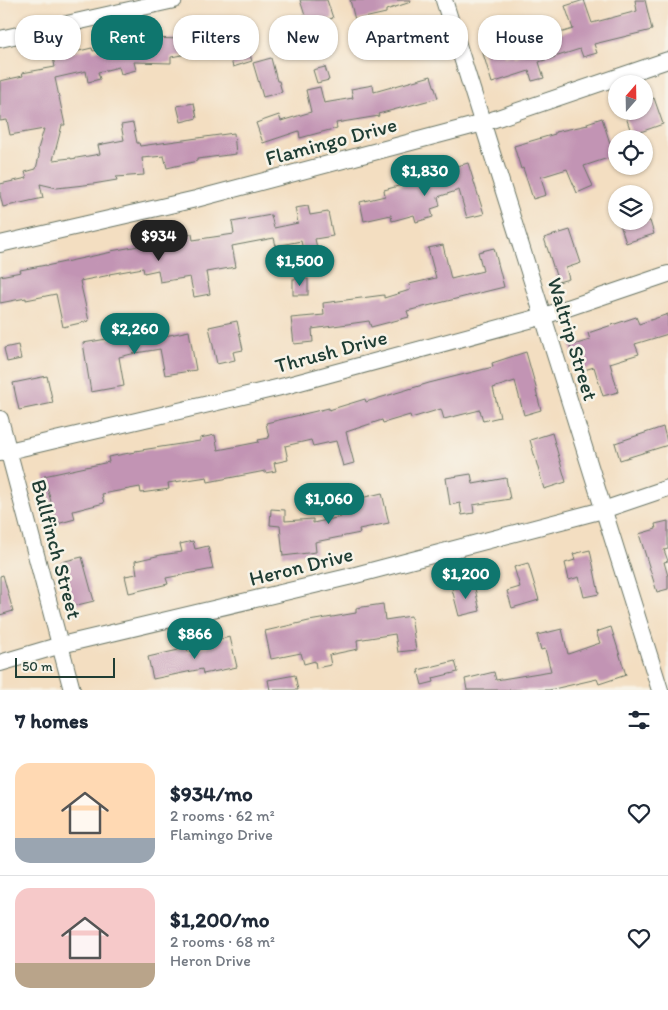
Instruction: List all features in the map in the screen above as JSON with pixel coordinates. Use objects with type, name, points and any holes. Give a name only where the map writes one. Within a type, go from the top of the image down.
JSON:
[{"type":"street","points":[[0,39],[174,0]]},
{"type":"street","name":"Waltrip Street","points":[[444,0],[660,690]]},
{"type":"street","name":"Flamingo Drive","points":[[0,244],[196,198],[483,123],[668,60]]},
{"type":"street","name":"Thrush Drive","points":[[4,452],[285,386],[544,316],[668,274]]},
{"type":"street","name":"Bullfinch Street","points":[[0,419],[4,452],[72,690]]},
{"type":"street","name":"Heron Drive","points":[[0,663],[60,645],[348,576],[603,510],[668,488]]},
{"type":"building","points":[[300,0],[327,0],[332,15],[305,15]]},
{"type":"building","points":[[350,0],[410,0],[411,2],[386,10],[386,13],[354,15]]},
{"type":"building","points":[[584,0],[592,23],[637,11],[635,0],[645,0],[652,30],[594,44],[597,53],[583,57],[580,49],[562,55],[562,32],[573,29],[565,6]]},
{"type":"building","points":[[163,38],[173,39],[171,63],[134,62],[136,70],[121,74],[119,67],[98,72],[100,79],[88,82],[86,71],[55,78],[65,125],[62,125],[53,160],[100,154],[98,145],[124,140],[121,125],[133,123],[137,143],[140,146],[234,133],[236,154],[197,159],[197,161],[167,168],[164,156],[142,158],[144,175],[116,177],[117,180],[57,188],[40,184],[43,198],[3,207],[0,184],[27,178],[25,172],[36,169],[39,156],[38,149],[44,129],[10,135],[7,120],[0,121],[0,81],[23,76],[22,73],[55,67],[54,60],[81,60],[81,51],[91,48],[91,60],[163,60]]},
{"type":"building","points":[[269,59],[272,60],[282,92],[263,97],[253,63]]},
{"type":"building","points":[[231,60],[252,60],[252,61],[233,67]]},
{"type":"building","points":[[485,60],[545,60],[539,62],[544,78],[532,81],[529,71],[492,83]]},
{"type":"building","points":[[325,67],[329,80],[317,83],[313,70]]},
{"type":"building","points":[[431,76],[438,98],[378,114],[379,116],[336,123],[337,128],[300,138],[299,131],[263,143],[256,123],[279,115],[281,121],[311,112],[306,90],[320,87],[324,103],[353,98],[351,89],[373,85],[374,92]]},
{"type":"building","points":[[653,98],[663,124],[646,130],[630,130],[627,120],[653,120]]},
{"type":"building","points":[[194,103],[197,118],[181,122],[177,106]]},
{"type":"building","points":[[602,118],[608,137],[608,158],[584,166],[593,186],[577,193],[567,169],[541,177],[546,195],[533,199],[514,146],[555,134],[555,132],[588,125],[587,123]]},
{"type":"building","points":[[468,163],[484,214],[467,218],[459,190],[438,197],[440,206],[431,209],[433,217],[416,222],[414,215],[392,221],[391,215],[364,221],[360,202],[385,196],[384,190],[438,175],[437,172]]},
{"type":"building","points":[[308,206],[310,215],[328,212],[333,236],[315,239],[318,252],[304,255],[301,241],[276,246],[274,238],[232,246],[236,267],[206,272],[210,294],[194,297],[190,277],[160,282],[158,270],[144,273],[143,268],[80,281],[89,321],[63,327],[56,294],[0,303],[0,276],[21,272],[20,270],[150,244],[150,241],[171,236],[192,234],[193,240],[234,234],[232,222],[271,215],[274,228],[298,223],[295,208]]},
{"type":"building","points":[[570,230],[581,263],[566,268],[569,279],[558,282],[544,238]]},
{"type":"building","points":[[622,230],[653,230],[654,234],[626,243]]},
{"type":"building","points":[[443,245],[451,279],[483,271],[478,252],[494,248],[504,287],[407,311],[409,317],[371,327],[369,321],[312,329],[313,342],[294,344],[291,318],[324,315],[323,303],[384,295],[384,298],[410,290],[409,284],[436,278],[428,248]]},
{"type":"building","points":[[293,279],[308,279],[308,295],[293,295]]},
{"type":"building","points":[[668,314],[668,334],[635,344],[639,354],[610,363],[618,392],[603,396],[594,367],[578,372],[570,346],[590,340],[588,333],[636,317],[639,324]]},
{"type":"building","points":[[237,321],[243,350],[233,352],[235,360],[217,364],[209,327]]},
{"type":"building","points":[[131,323],[133,337],[159,332],[160,337],[189,331],[196,370],[165,375],[160,349],[136,353],[119,357],[124,386],[91,392],[83,343],[113,338],[111,326]]},
{"type":"building","points":[[18,345],[21,359],[7,362],[4,348]]},
{"type":"building","points":[[526,352],[541,410],[524,415],[515,381],[493,388],[500,417],[483,421],[480,410],[444,419],[441,409],[411,418],[410,415],[383,423],[382,420],[346,432],[354,463],[343,466],[336,441],[313,446],[311,440],[285,446],[288,460],[274,463],[276,471],[265,473],[265,471],[208,482],[207,477],[168,483],[169,489],[141,493],[140,487],[102,494],[104,503],[73,511],[75,519],[57,524],[44,476],[109,462],[108,457],[200,441],[200,438],[215,435],[218,450],[259,442],[258,440],[269,438],[266,423],[329,408],[329,410],[365,399],[366,402],[429,383],[493,367],[492,363]]},
{"type":"building","points":[[47,376],[53,403],[19,410],[13,383]]},
{"type":"building","points":[[663,427],[668,445],[620,460],[615,443]]},
{"type":"building","points":[[552,433],[566,482],[544,489],[530,440]]},
{"type":"building","points":[[471,474],[473,484],[506,478],[510,499],[473,505],[474,513],[462,515],[460,503],[450,505],[446,478]]},
{"type":"building","points":[[382,493],[389,523],[359,529],[360,533],[315,542],[316,552],[283,556],[280,526],[270,525],[271,509],[285,510],[285,521],[313,519],[313,523],[341,517],[339,507],[362,502],[361,498]]},
{"type":"building","points":[[668,521],[668,549],[664,550],[668,561],[664,562],[668,576],[668,589],[657,592],[639,534],[656,529],[655,524]]},
{"type":"building","points":[[193,541],[195,549],[208,546],[213,569],[166,578],[168,584],[129,593],[125,576],[137,574],[135,561],[182,552],[180,544]]},
{"type":"building","points":[[590,550],[599,594],[584,597],[579,577],[569,580],[565,563],[575,560],[573,554]]},
{"type":"building","points":[[82,557],[94,601],[73,606],[61,562]]},
{"type":"building","points":[[528,563],[539,600],[512,608],[507,591],[520,587],[514,567]]},
{"type":"building","points":[[3,575],[13,611],[0,615],[0,576]]},
{"type":"building","points":[[474,584],[480,611],[459,616],[452,589]]},
{"type":"building","points":[[383,604],[385,620],[411,616],[416,650],[398,652],[395,634],[357,640],[358,649],[329,655],[331,665],[316,668],[315,661],[304,664],[301,653],[271,659],[265,631],[356,613],[356,608]]},
{"type":"building","points":[[611,627],[626,675],[599,684],[597,679],[549,690],[467,690],[465,679],[494,672],[496,680],[551,671],[545,649],[541,650],[537,635],[562,629],[568,654],[600,643],[596,632]]},
{"type":"building","points":[[230,637],[237,667],[203,674],[202,669],[153,679],[148,657],[187,648],[188,652],[213,646],[212,641]]},
{"type":"building","points":[[455,661],[458,672],[433,678],[434,682],[422,685],[418,670]]},
{"type":"building","points":[[295,675],[298,690],[270,690],[268,680]]}]
